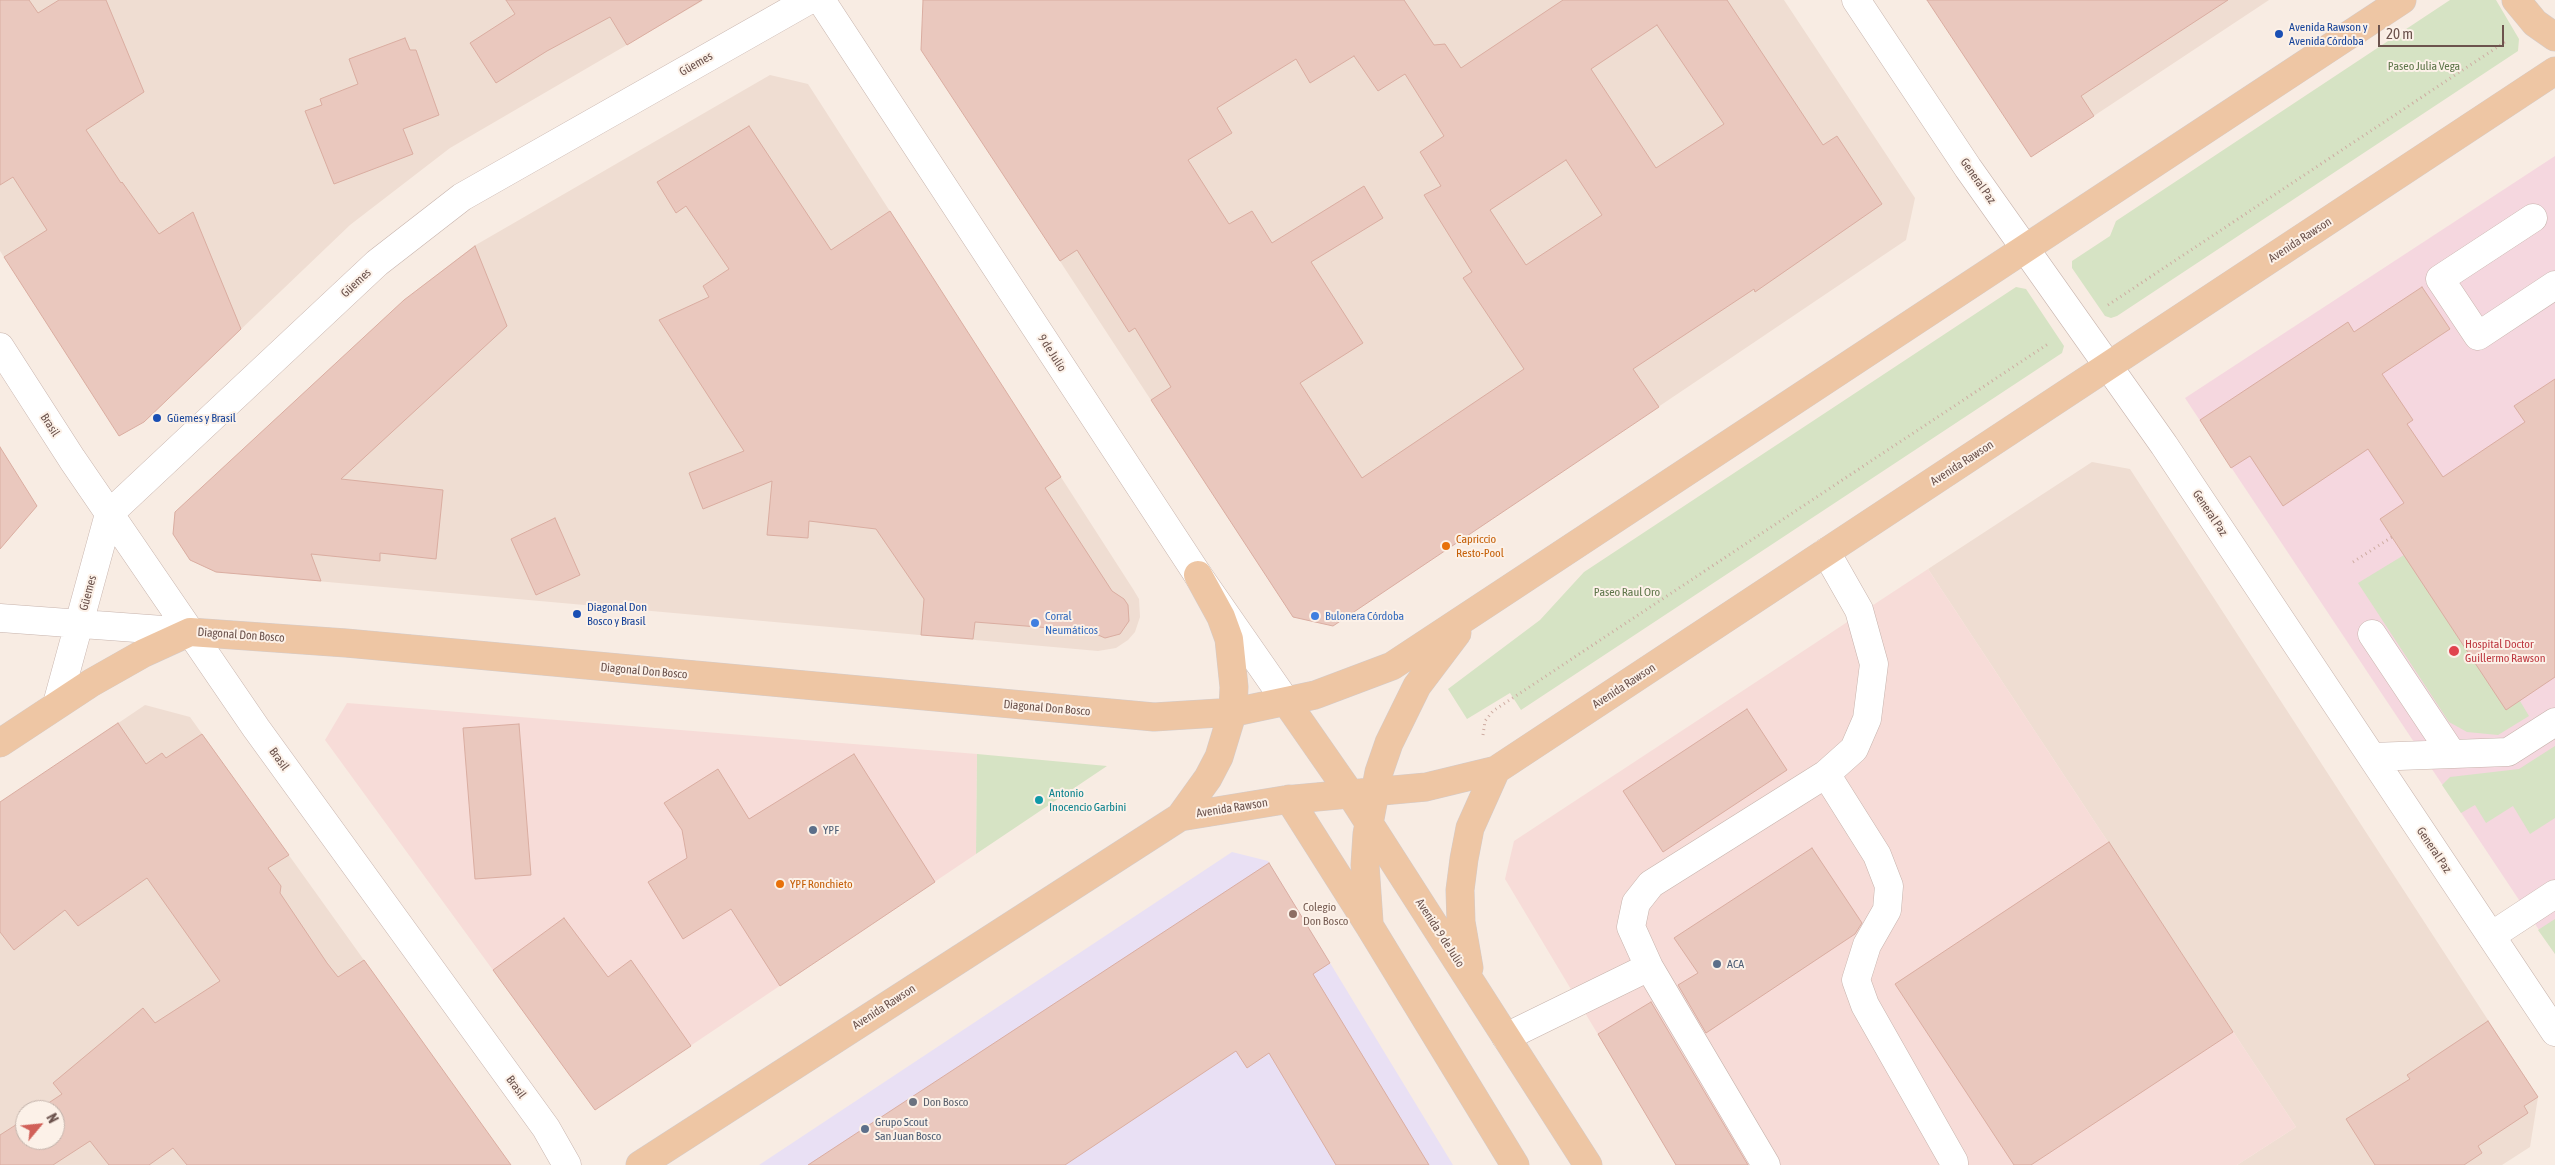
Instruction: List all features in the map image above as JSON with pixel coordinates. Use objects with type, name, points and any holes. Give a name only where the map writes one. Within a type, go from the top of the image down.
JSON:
[{"type":"main road","points":[[1370,927],[1366,865],[1369,822],[1363,794],[1287,702],[1354,682],[1392,666],[2402,0]]},
{"type":"main road","points":[[2516,0],[2545,30]]},
{"type":"main road","name":"Avenida Rawson","points":[[640,1165],[1180,817],[1288,799],[1363,794],[1426,787],[1496,770],[2555,71]]},
{"type":"main road","points":[[1180,817],[1212,771],[1228,734],[1234,687],[1229,639],[1221,616],[1198,575]]},
{"type":"main road","points":[[1363,794],[1417,686],[1454,636],[1489,603]]},
{"type":"main road","points":[[0,743],[57,704],[144,653],[190,632]]},
{"type":"main road","name":"Diagonal Don Bosco","points":[[190,632],[355,644],[1154,717],[1232,713],[1287,702]]},
{"type":"main road","points":[[1474,986],[1464,953],[1460,890],[1470,828],[1496,770]]},
{"type":"main road","points":[[1288,799],[1370,927],[1515,1165]]},
{"type":"main road","name":"Avenida 9 de Julio","points":[[1369,822],[1588,1165]]},
{"type":"street","name":"Güemes","points":[[57,704],[109,514],[377,263],[462,197],[809,0]]},
{"type":"street","name":"9 de Julio","points":[[821,0],[1198,575],[1287,702]]},
{"type":"street","name":"General Paz","points":[[1856,0],[1968,168],[2164,445],[2555,1032]]},
{"type":"street","points":[[2533,218],[2440,279],[2478,336],[2555,285]]},
{"type":"street","name":"Brasil","points":[[0,347],[109,514],[256,728],[546,1128],[567,1165]]},
{"type":"street","points":[[1766,1165],[1649,968],[1631,927],[1636,902],[1651,884],[1826,774],[1854,749],[1867,719],[1874,664],[1859,610],[1826,552]]},
{"type":"street","name":"Diagonal Don Bosco","points":[[0,618],[79,626],[190,632]]},
{"type":"street","points":[[2372,634],[2452,754]]},
{"type":"street","points":[[2372,757],[2508,752],[2555,722]]},
{"type":"street","points":[[1826,774],[1877,855],[1889,886],[1887,910],[1867,945],[1856,980],[1864,1005],[1954,1165]]},
{"type":"street","points":[[2491,936],[2555,894]]},
{"type":"street","points":[[1506,1037],[1649,968]]},
{"type":"path","points":[[1496,770],[1482,728],[1492,711],[2078,324],[2545,30]]},
{"type":"path","points":[[2354,562],[2392,537]]},
{"type":"shaded area","points":[[0,0],[704,0],[450,148],[350,225],[144,422],[106,415],[0,251]]},
{"type":"shaded area","points":[[924,0],[1784,0],[1915,198],[1906,240],[1333,626],[1293,617],[1033,220]]},
{"type":"shaded area","points":[[1927,0],[2269,0],[2053,143],[1944,24]]},
{"type":"shaded area","points":[[770,75],[808,84],[1133,589],[1139,599],[1140,617],[1135,632],[1128,640],[1116,648],[1098,651],[216,572],[190,560],[173,534],[175,512],[404,300],[474,246]]},
{"type":"shaded area","name":"Hospital Doctor Guillermo Rawson","points":[[2555,156],[2555,954],[2185,398]]},
{"type":"shaded area","points":[[2092,462],[2130,469],[2538,1097],[2530,1147],[2502,1165],[2237,1165],[2296,1127],[1928,569]]},
{"type":"shaded area","points":[[1928,569],[2296,1127],[2237,1165],[1676,1165],[1505,879],[1514,841]]},
{"type":"shaded area","points":[[347,703],[977,754],[976,854],[595,1110],[325,740]]},
{"type":"shaded area","points":[[145,705],[190,717],[497,1146],[493,1165],[0,1165],[0,803]]},
{"type":"shaded area","points":[[1232,852],[1268,861],[1453,1165],[759,1165]]},
{"type":"green space","name":"Paseo Julia Vega","points":[[2450,0],[2496,0],[2519,39],[2518,51],[2117,316],[2111,318],[2105,316],[2072,268],[2072,261],[2110,236],[2116,221]]},
{"type":"green space","name":"Paseo Raul Oro","points":[[2016,287],[2026,289],[2064,346],[2062,353],[1521,710],[1510,693],[1467,719],[1448,689],[1540,620],[1584,572]]},
{"type":"green space","points":[[2404,555],[2506,709],[2520,701],[2529,716],[2498,735],[2467,732],[2449,722],[2358,583]]},
{"type":"green space","points":[[2555,746],[2555,818],[2530,834],[2513,806],[2486,823],[2475,805],[2461,813],[2442,785],[2450,777],[2519,769]]},
{"type":"green space","points":[[977,754],[1107,766],[976,854]]},
{"type":"green space","points":[[2555,919],[2555,954],[2538,930]]},
{"type":"building","points":[[0,0],[29,0],[38,13],[59,0],[106,0],[144,92],[86,130],[121,183],[159,234],[193,212],[241,329],[144,422],[119,436],[4,257],[47,230],[13,177],[0,185]]},
{"type":"building","points":[[506,0],[702,0],[627,45],[610,17],[547,51],[496,83],[470,43],[515,14]]},
{"type":"building","points":[[923,0],[1404,0],[1434,45],[1445,44],[1461,68],[1563,0],[1727,0],[1823,145],[1837,136],[1882,204],[1755,292],[1754,289],[1633,369],[1659,407],[1333,626],[1293,617],[1151,400],[1171,387],[1135,328],[1129,332],[1077,250],[1060,261],[921,50]],"holes":[[[1657,25],[1724,124],[1656,168],[1591,69]],[[1354,56],[1378,91],[1405,74],[1444,136],[1420,152],[1441,186],[1424,195],[1472,272],[1463,278],[1524,369],[1362,478],[1300,383],[1363,343],[1311,262],[1383,218],[1364,186],[1272,243],[1252,211],[1229,224],[1188,160],[1232,133],[1217,108],[1296,59],[1310,83]],[[1566,160],[1602,215],[1526,265],[1490,210]]]},
{"type":"building","points":[[1927,0],[2228,0],[2081,96],[2094,116],[2031,157]]},
{"type":"building","points":[[405,38],[410,50],[416,50],[439,115],[403,129],[413,154],[334,184],[305,111],[322,105],[320,99],[358,84],[349,59]]},
{"type":"building","points":[[749,126],[831,250],[890,211],[1061,477],[1045,488],[1112,591],[1124,599],[1128,605],[1129,621],[1120,634],[1105,638],[1089,631],[975,622],[973,639],[921,635],[924,599],[876,529],[809,521],[808,538],[767,535],[772,481],[703,509],[689,473],[744,451],[659,320],[709,297],[703,286],[729,269],[686,206],[676,213],[657,182]]},
{"type":"building","points":[[475,246],[507,326],[341,479],[443,490],[436,559],[380,553],[380,561],[311,554],[321,581],[216,572],[190,560],[173,534],[175,512],[404,300]]},
{"type":"building","points":[[2422,287],[2450,329],[2382,374],[2413,420],[2407,424],[2443,477],[2525,422],[2514,406],[2555,379],[2555,677],[2506,710],[2380,519],[2404,503],[2368,449],[2283,506],[2250,456],[2231,468],[2200,420],[2348,322],[2354,332]]},
{"type":"building","points":[[0,447],[37,506],[0,549]]},
{"type":"building","points":[[555,518],[580,575],[536,595],[511,539]]},
{"type":"building","points":[[1747,709],[1787,770],[1663,852],[1623,791]]},
{"type":"building","points":[[118,723],[146,764],[162,753],[166,758],[202,734],[289,855],[268,868],[281,886],[280,893],[327,963],[338,977],[364,960],[511,1165],[187,1165],[173,1148],[149,1165],[109,1165],[90,1141],[53,1165],[0,1165],[0,1135],[15,1125],[15,1150],[65,1150],[65,1100],[53,1100],[62,1094],[53,1083],[143,1008],[155,1023],[220,981],[147,878],[78,926],[65,910],[14,950],[0,932],[0,802]]},
{"type":"building","points":[[519,724],[531,875],[475,879],[463,728]]},
{"type":"building","points":[[854,754],[935,882],[780,986],[731,909],[683,939],[648,882],[687,858],[682,830],[664,803],[718,769],[749,819]]},
{"type":"building","points":[[2109,842],[2233,1032],[2031,1165],[2014,1165],[1895,984]]},
{"type":"building","points":[[1812,848],[1862,923],[1855,934],[1706,1033],[1678,985],[1698,973],[1674,938]]},
{"type":"building","points":[[1269,863],[1330,963],[1313,974],[1429,1165],[1336,1165],[1269,1053],[1247,1068],[1236,1051],[1065,1165],[808,1165]]},
{"type":"building","points":[[564,918],[608,977],[631,960],[691,1046],[595,1110],[493,970]]},
{"type":"building","points":[[1651,1002],[1748,1165],[1676,1165],[1598,1034]]},
{"type":"building","points":[[2488,1021],[2538,1097],[2524,1106],[2528,1113],[2478,1146],[2482,1153],[2464,1165],[2375,1165],[2346,1119],[2410,1079],[2407,1075]]},
{"type":"place","name":"Avenida Rawson y Avenida Córdoba","points":[[2279,34]]},
{"type":"place","name":"Güemes y Brasil","points":[[157,418]]},
{"type":"place","name":"Capriccio Resto-Pool","points":[[1446,546]]},
{"type":"place","name":"Diagonal Don Bosco y Brasil","points":[[577,614]]},
{"type":"place","name":"Bulonera Córdoba","points":[[1315,616]]},
{"type":"place","name":"Corral Neumáticos","points":[[1035,623]]},
{"type":"place","name":"Hospital Doctor Guillermo Rawson","points":[[2454,651]]},
{"type":"place","name":"Antonio Inocencio Garbini","points":[[1039,800]]},
{"type":"place","name":"YPF","points":[[813,830]]},
{"type":"place","name":"YPF Ronchieto","points":[[780,884]]},
{"type":"place","name":"Colegio Don Bosco","points":[[1293,914]]},
{"type":"place","name":"ACA","points":[[1717,964]]},
{"type":"place","name":"Don Bosco","points":[[913,1102]]},
{"type":"place","name":"Grupo Scout San Juan Bosco","points":[[865,1129]]}]
